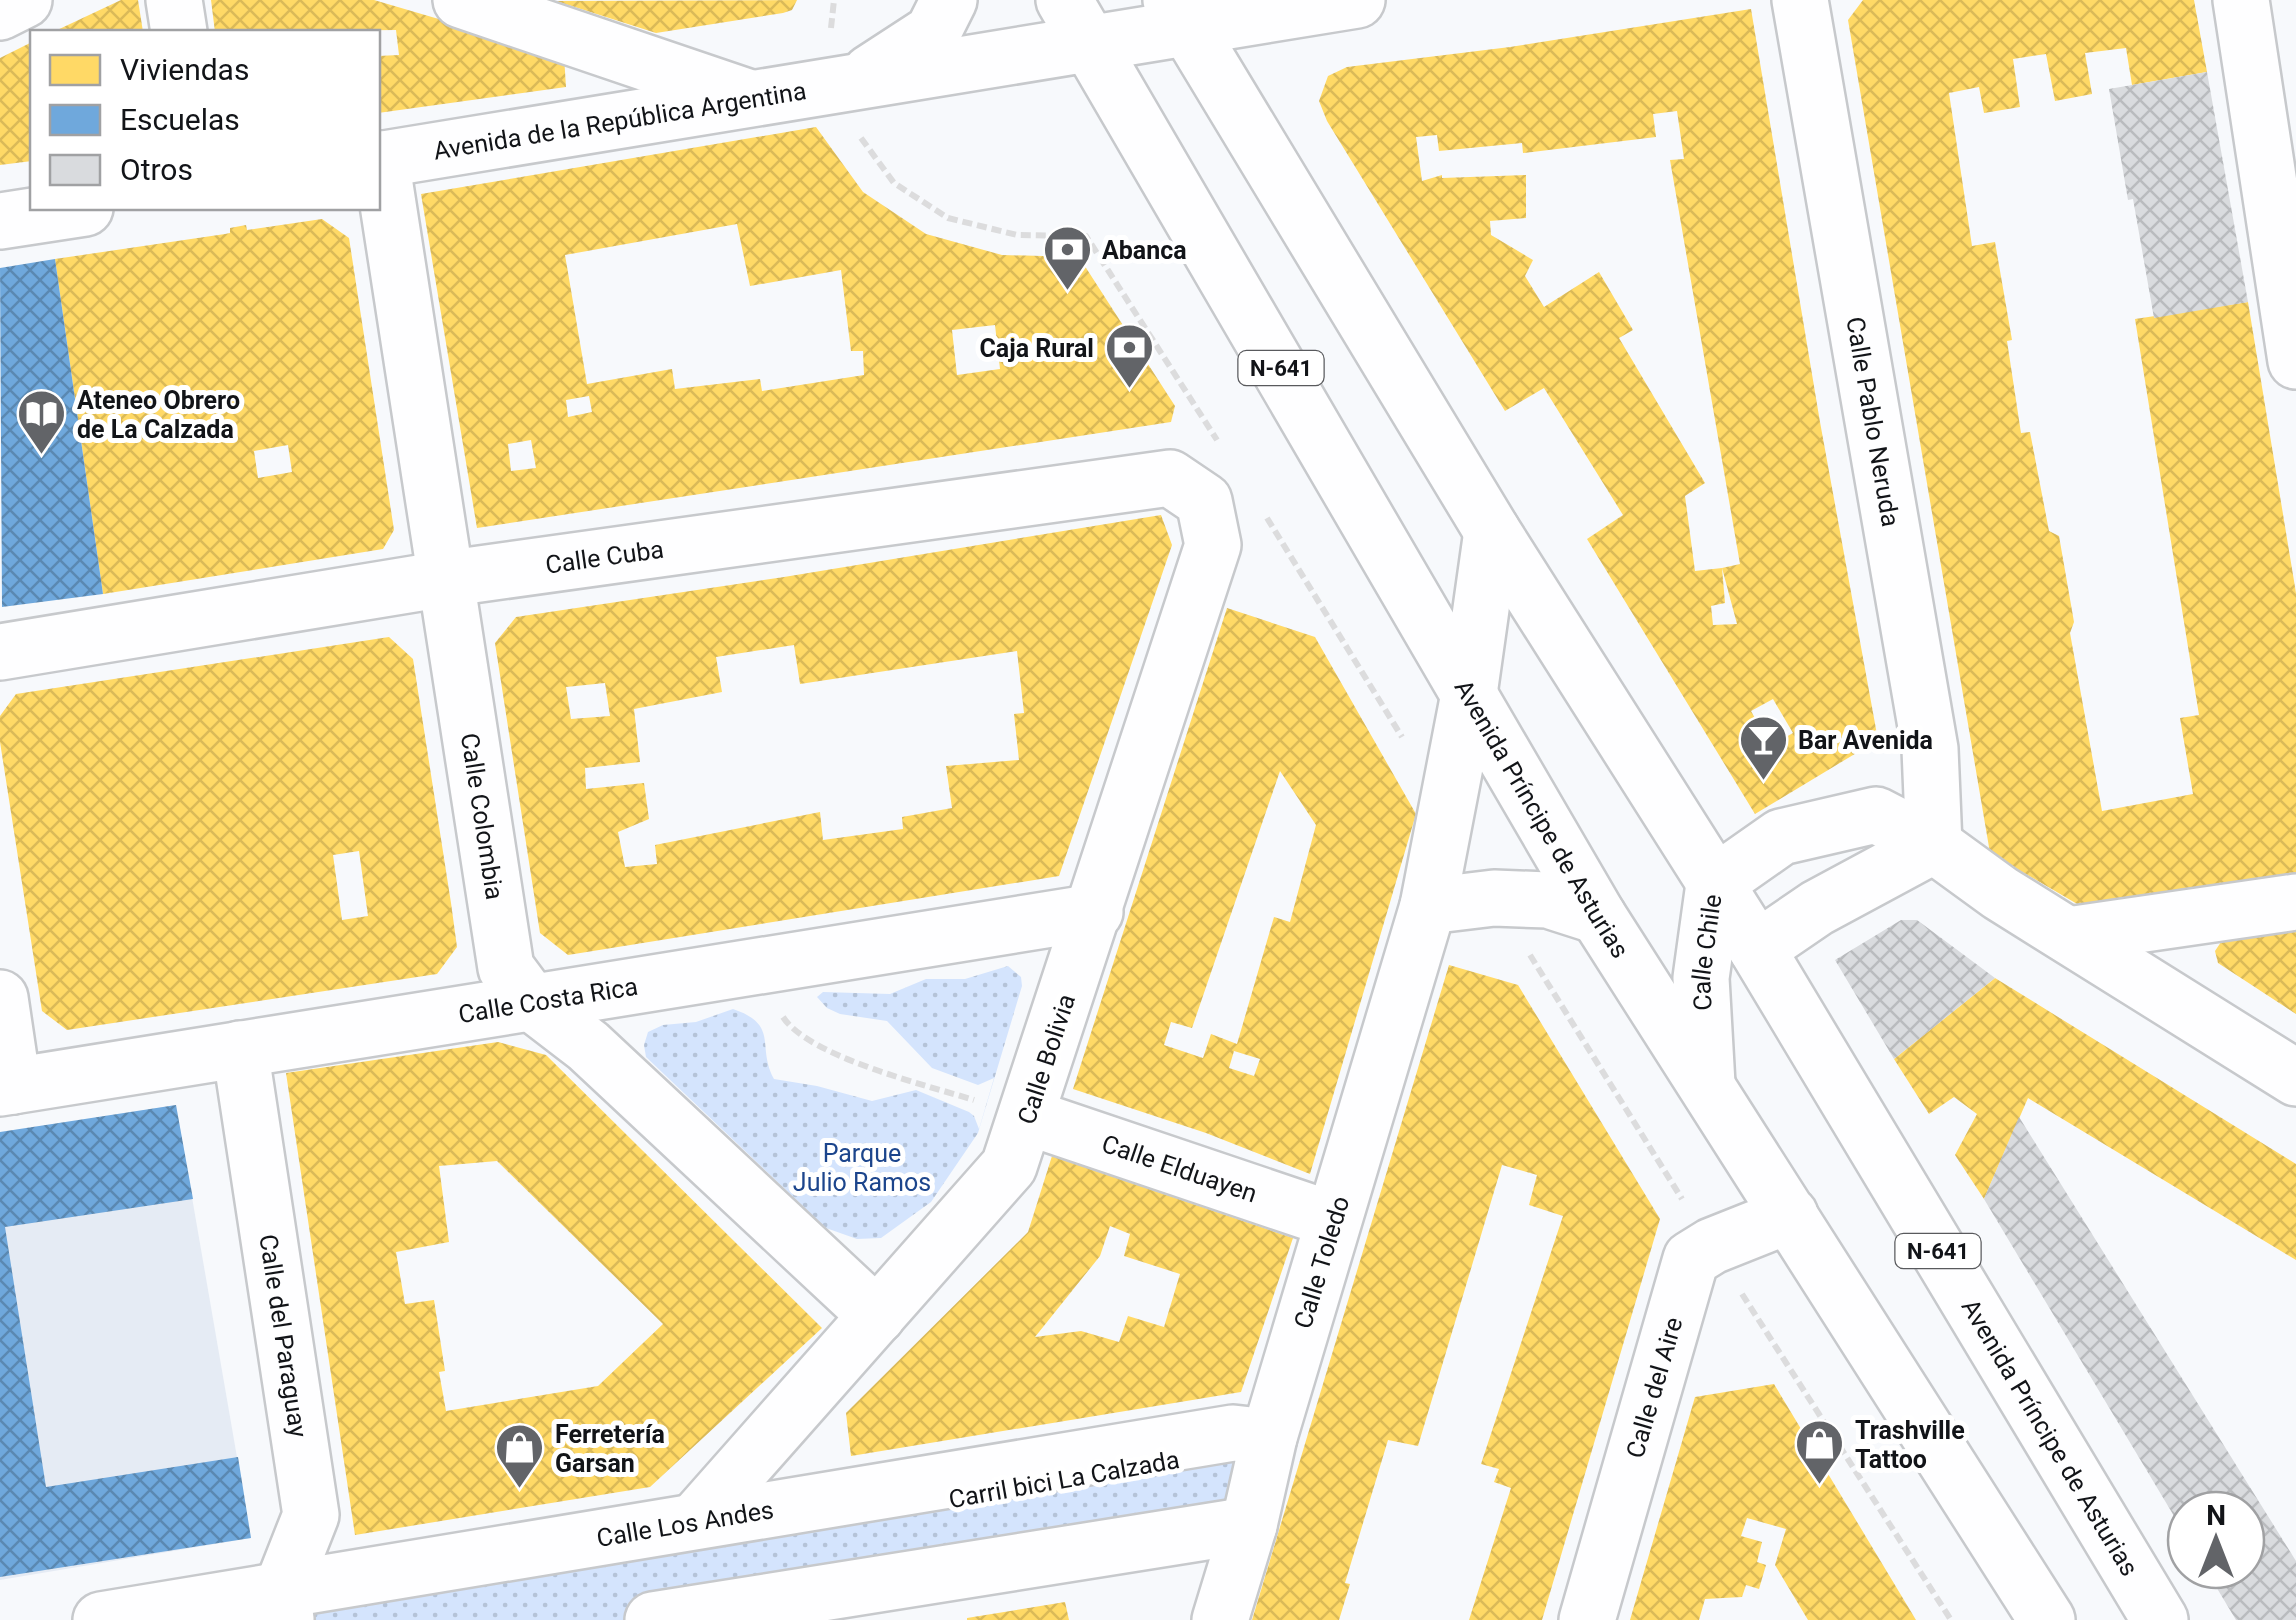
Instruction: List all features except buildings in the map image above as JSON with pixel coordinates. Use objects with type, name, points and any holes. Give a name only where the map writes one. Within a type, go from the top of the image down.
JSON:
[{"type":"main road","points":[[0,12],[24,0]]},
{"type":"main road","points":[[174,0],[179,30]]},
{"type":"main road","name":"Avenida de la República Argentina","points":[[860,80],[933,32],[948,0]]},
{"type":"main road","name":"Avenida de la República Argentina","points":[[380,160],[860,80],[1077,22],[1171,9],[1357,0]]},
{"type":"main road","points":[[2241,0],[2296,361]]},
{"type":"main road","points":[[467,1],[747,98]]},
{"type":"main road","name":"Avenida Príncipe de Asturias","points":[[1171,9],[1492,532],[1757,949],[2160,1620]]},
{"type":"main road","name":"Avenida Príncipe de Asturias","points":[[1077,22],[1598,916],[2047,1620]]},
{"type":"main road","name":"Calle Pablo Neruda","points":[[1805,24],[1930,749],[1934,845]]},
{"type":"main road","name":"Calle Colombia","points":[[380,166],[506,968],[532,1003],[588,1046],[876,1316]]},
{"type":"main road","points":[[0,221],[73,210]]},
{"type":"main road","name":"Calle Cuba","points":[[0,652],[444,579],[1170,478],[1204,501]]},
{"type":"main road","name":"Calle Bolivia","points":[[696,1520],[1009,1166],[1028,1118],[1214,544],[1204,501]]},
{"type":"main road","name":"Calle Toledo","points":[[1220,1620],[1249,1525],[1269,1437],[1428,906],[1469,694],[1492,532]]},
{"type":"main road","name":"Calle Chile","points":[[1707,1084],[1701,978],[1714,884],[1780,837],[1876,815],[1934,845],[2000,893],[2296,1078]]},
{"type":"main road","name":"Calle Chile","points":[[1757,949],[1817,908],[1934,845]]},
{"type":"main road","points":[[1428,906],[1494,898],[1548,900],[1598,916]]},
{"type":"main road","points":[[2068,935],[2296,902]]},
{"type":"main road","name":"Calle Costa Rica","points":[[6,1086],[1094,912]]},
{"type":"main road","points":[[0,998],[6,1086]]},
{"type":"main road","name":"Calle del Paraguay","points":[[240,1049],[311,1515],[283,1605]]},
{"type":"main road","name":"Calle Elduayen","points":[[1028,1118],[1333,1220]]},
{"type":"main road","name":"Calle del Aire","points":[[1587,1620],[1691,1259],[1712,1246],[1790,1215]]},
{"type":"main road","name":"Calle Los Andes","points":[[101,1620],[283,1605],[696,1520],[1232,1433],[1269,1437]]},
{"type":"main road","points":[[654,1620],[1249,1525]]},
{"type":"path","points":[[847,1059],[1028,1118]]},
{"type":"shaded area","points":[[176,1105],[251,1538],[0,1580],[0,1134]]},
{"type":"green space","name":"Parque Julio Ramos","points":[[1008,966],[1021,977],[1022,986],[978,1133],[931,1202],[881,1238],[857,1239],[826,1228],[646,1057],[648,1032],[733,1009],[748,1015],[762,1029],[774,1079],[872,1101],[916,1090],[969,1112],[979,1129],[994,1078],[978,1085],[932,1068],[887,1021],[840,1014],[817,997],[823,992],[890,994],[926,979],[965,979]]},
{"type":"green space","points":[[1233,1433],[1249,1525],[653,1620],[101,1620]]},
{"type":"place","name":"Abanca","points":[[1067,292]]},
{"type":"place","name":"Caja Rural","points":[[1129,390]]},
{"type":"place","name":"Ateneo Obrero de La Calzada","points":[[42,456]]},
{"type":"place","name":"Bar Avenida","points":[[1763,782]]},
{"type":"place","name":"Trashville Tattoo","points":[[1820,1486]]},
{"type":"place","name":"Ferretería Garsan","points":[[520,1490]]}]
